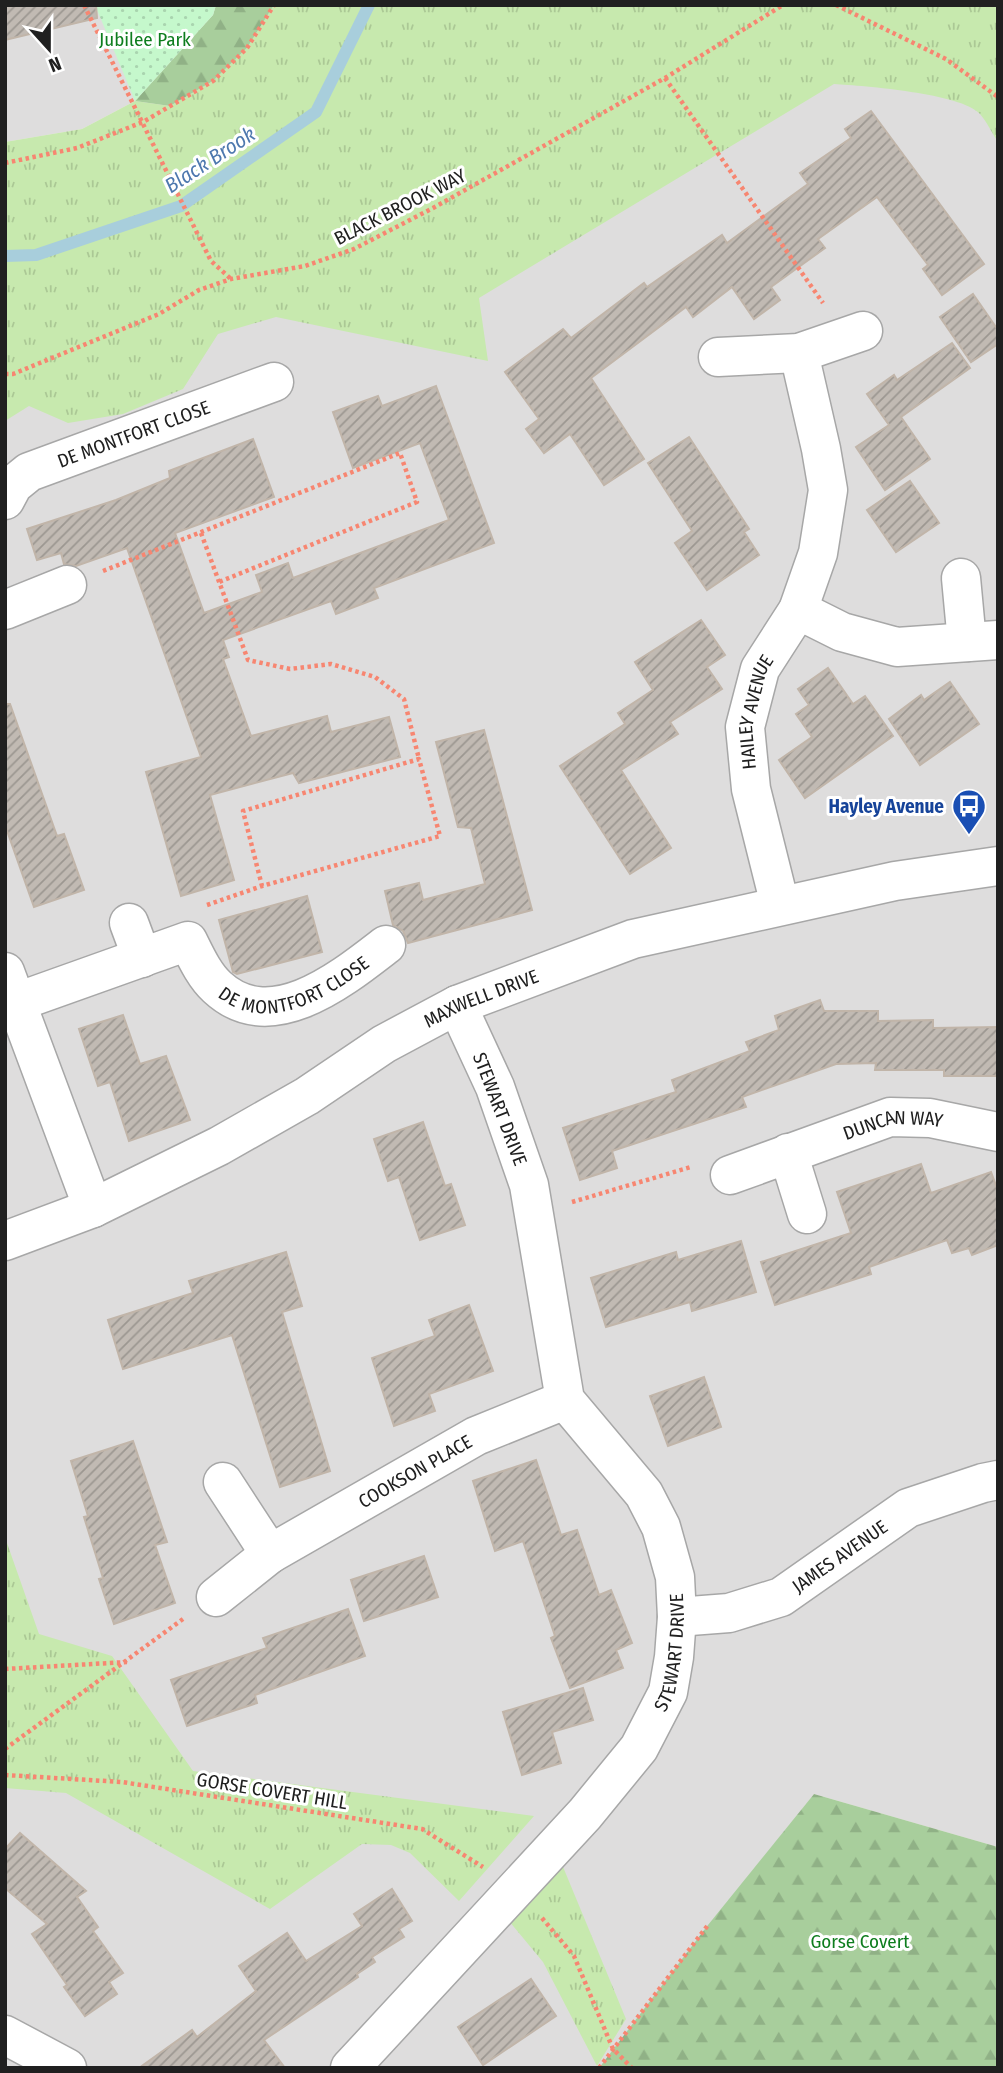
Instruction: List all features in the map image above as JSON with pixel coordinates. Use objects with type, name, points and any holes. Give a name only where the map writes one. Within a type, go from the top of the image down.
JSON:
[{"type":"street","points":[[718,357],[799,354],[855,334]]},
{"type":"street","name":"HAILEY AVENUE","points":[[780,905],[751,789],[745,727],[760,669],[798,610],[818,553],[828,490],[799,354]]},
{"type":"street","name":"DE MONTFORT CLOSE","points":[[5,500],[13,485],[29,472],[274,382]]},
{"type":"street","points":[[798,610],[842,632],[897,647],[982,641],[961,578]]},
{"type":"street","points":[[8,598],[67,585]]},
{"type":"street","name":"MAXWELL DRIVE","points":[[5,1241],[93,1208],[241,1133],[307,1096],[384,1044],[457,1004],[633,939],[895,881],[998,866]]},
{"type":"street","points":[[93,1208],[10,991],[136,941],[188,941]]},
{"type":"street","name":"DE MONTFORT CLOSE","points":[[188,941],[200,965],[216,987],[239,1002],[261,1006],[310,997],[340,980],[386,945]]},
{"type":"street","name":"STEWART DRIVE","points":[[350,2068],[585,1814],[639,1748],[668,1692],[677,1617],[675,1577],[661,1527],[644,1494],[565,1400],[529,1185],[495,1087],[457,1004]]},
{"type":"street","name":"DUNCAN WAY","points":[[730,1175],[890,1117],[930,1118],[998,1132]]},
{"type":"street","points":[[788,1153],[807,1214]]},
{"type":"street","name":"COOKSON PLACE","points":[[216,1597],[270,1554],[477,1436],[565,1400]]},
{"type":"street","name":"JAMES AVENUE","points":[[677,1617],[729,1613],[781,1597],[908,1507],[998,1480]]},
{"type":"street","points":[[223,1482],[270,1554]]},
{"type":"street","points":[[5,2035],[67,2068]]},
{"type":"path","points":[[84,5],[211,261],[231,279]]},
{"type":"path","points":[[5,163],[77,148],[144,122],[213,81],[247,48],[274,5]]},
{"type":"path","name":"BLACK BROOK WAY","points":[[5,374],[13,374],[159,314],[199,290],[231,279],[305,266],[354,249],[433,208],[665,78],[783,5]]},
{"type":"path","points":[[836,5],[946,59],[998,97]]},
{"type":"path","points":[[665,78],[855,334]]},
{"type":"path","points":[[5,379],[13,374]]},
{"type":"path","points":[[67,585],[400,453],[416,502],[219,582]]},
{"type":"path","points":[[188,941],[202,906],[262,886],[440,836],[404,699],[375,677],[331,664],[290,669],[248,660],[201,533]]},
{"type":"path","points":[[262,886],[243,811],[419,760]]},
{"type":"path","points":[[535,1214],[707,1162],[730,1175]]},
{"type":"path","points":[[5,1749],[216,1597]]},
{"type":"path","points":[[5,1669],[128,1662]]},
{"type":"path","name":"GORSE COVERT HILL","points":[[5,1775],[122,1782],[422,1829],[516,1889],[574,1956],[613,2049]]},
{"type":"path","points":[[600,2068],[708,1925]]},
{"type":"path","points":[[613,2049],[632,2068]]},
{"type":"shaded area","points":[[5,5],[216,5],[213,15],[135,101],[82,129],[5,142]]},
{"type":"shaded area","points":[[998,5],[998,1847],[814,1794],[599,2068],[5,2068],[5,374]]},
{"type":"green space","name":"Jubilee Park","points":[[95,5],[216,5],[213,15],[135,101]]},
{"type":"green space","points":[[216,5],[274,5],[247,48],[213,81],[170,106],[135,101],[213,15]]},
{"type":"green space","points":[[274,5],[998,5],[998,142],[980,114],[970,107],[911,92],[834,84],[479,298],[488,361],[276,317],[218,334],[183,389],[123,414],[68,423],[29,406],[5,421],[5,142],[82,129],[135,101],[170,106],[213,81],[247,48]]},
{"type":"green space","points":[[7,1543],[39,1634],[112,1656],[193,1771],[534,1816],[459,1901],[410,1853],[391,1845],[362,1844],[270,1909],[66,1793],[5,1788]]},
{"type":"green space","name":"Gorse Covert","points":[[814,1794],[998,1847],[998,2068],[599,2068],[708,1925]]},
{"type":"green space","points":[[561,1862],[626,2019],[597,2066],[543,1962],[509,1921]]},
{"type":"building","points":[[5,5],[96,5],[97,18],[5,40]]},
{"type":"building","points":[[871,111],[984,264],[942,295],[923,269],[928,265],[877,197],[818,239],[825,248],[771,287],[780,300],[754,319],[732,287],[693,317],[686,307],[591,378],[644,459],[604,485],[570,434],[544,453],[526,429],[539,419],[505,372],[563,329],[571,338],[644,283],[647,287],[722,235],[727,243],[808,184],[800,173],[851,138],[845,129]]},
{"type":"building","points":[[973,294],[998,330],[998,344],[971,362],[940,317]]},
{"type":"building","points":[[952,343],[970,368],[901,417],[930,459],[885,490],[856,447],[889,425],[867,394],[894,375],[897,380]]},
{"type":"building","points":[[436,386],[494,543],[374,588],[378,598],[336,614],[331,601],[223,640],[229,657],[223,659],[251,736],[327,716],[331,732],[389,717],[400,757],[299,783],[293,773],[210,795],[234,880],[181,896],[146,772],[201,757],[127,548],[76,566],[64,564],[61,553],[37,560],[27,529],[116,500],[170,478],[169,471],[253,439],[274,497],[175,533],[204,613],[262,592],[256,575],[288,563],[293,578],[449,520],[420,443],[353,468],[333,412],[378,396],[382,406]]},
{"type":"building","points":[[689,437],[749,529],[744,532],[759,555],[707,590],[675,543],[692,531],[648,463]]},
{"type":"building","points":[[910,481],[939,523],[896,552],[867,510]]},
{"type":"building","points":[[701,620],[725,655],[707,667],[722,689],[670,722],[678,734],[621,770],[671,848],[630,874],[560,766],[625,724],[618,713],[653,690],[635,662]]},
{"type":"building","points":[[828,668],[853,704],[865,696],[893,736],[805,798],[779,760],[812,737],[796,714],[809,705],[798,689]]},
{"type":"building","points":[[950,682],[979,724],[920,765],[889,719],[921,695],[924,700]]},
{"type":"building","points":[[5,704],[10,704],[57,836],[64,834],[84,890],[34,907],[5,825]]},
{"type":"building","points":[[484,730],[532,910],[408,943],[403,931],[393,925],[385,891],[419,883],[423,900],[485,884],[471,828],[458,827],[436,742]]},
{"type":"building","points":[[307,896],[322,952],[237,974],[233,972],[219,920]]},
{"type":"building","points":[[820,1000],[824,1011],[878,1011],[878,1021],[933,1020],[933,1028],[998,1027],[998,1076],[944,1076],[944,1070],[875,1070],[876,1063],[836,1064],[742,1097],[746,1107],[612,1151],[617,1168],[580,1180],[563,1128],[676,1092],[672,1080],[750,1051],[746,1042],[779,1030],[775,1016]]},
{"type":"building","points":[[123,1015],[140,1064],[166,1056],[190,1120],[129,1141],[110,1082],[98,1086],[79,1029]]},
{"type":"building","points":[[423,1122],[445,1186],[451,1184],[465,1225],[420,1240],[399,1177],[388,1181],[374,1139]]},
{"type":"building","points":[[921,1164],[931,1193],[991,1172],[998,1191],[998,1245],[972,1255],[969,1248],[952,1253],[947,1240],[869,1267],[871,1274],[775,1305],[761,1262],[851,1233],[837,1192]]},
{"type":"building","points":[[741,1241],[756,1292],[692,1311],[690,1302],[606,1327],[591,1278],[676,1252],[678,1260]]},
{"type":"building","points":[[286,1252],[302,1306],[282,1312],[330,1471],[280,1487],[232,1335],[123,1369],[108,1320],[193,1293],[189,1281]]},
{"type":"building","points":[[469,1305],[493,1371],[429,1394],[435,1411],[394,1426],[372,1358],[435,1336],[429,1320]]},
{"type":"building","points":[[704,1377],[721,1427],[668,1446],[650,1396]]},
{"type":"building","points":[[133,1441],[167,1542],[155,1545],[175,1603],[114,1624],[99,1579],[103,1578],[84,1517],[88,1516],[71,1461]]},
{"type":"building","points":[[536,1460],[561,1535],[577,1530],[599,1595],[611,1590],[632,1643],[616,1650],[623,1668],[570,1688],[551,1638],[555,1636],[523,1541],[495,1551],[473,1481]]},
{"type":"building","points":[[424,1556],[438,1597],[364,1621],[351,1580]]},
{"type":"building","points":[[348,1609],[365,1656],[255,1695],[257,1703],[187,1726],[171,1680],[267,1648],[263,1638]]},
{"type":"building","points":[[583,1688],[593,1720],[552,1732],[561,1763],[522,1775],[503,1712]]},
{"type":"building","points":[[20,1833],[86,1891],[77,1897],[98,1927],[93,1931],[123,1973],[109,1982],[117,1994],[85,2016],[32,1934],[47,1924],[5,1888],[5,1849]]},
{"type":"building","points":[[392,1889],[412,1921],[399,1929],[404,1937],[372,1957],[375,1962],[357,1974],[358,1977],[264,2040],[285,2068],[139,2068],[192,2030],[197,2037],[256,1991],[239,1966],[287,1933],[306,1961],[362,1926],[354,1914]]},
{"type":"building","points":[[531,1979],[556,2016],[483,2065],[458,2027]]},
{"type":"waterway","name":"Black Brook","points":[[5,256],[36,255],[181,206],[316,112],[369,5]]},
{"type":"place","name":"Hayley Avenue","points":[[969,836]]}]
